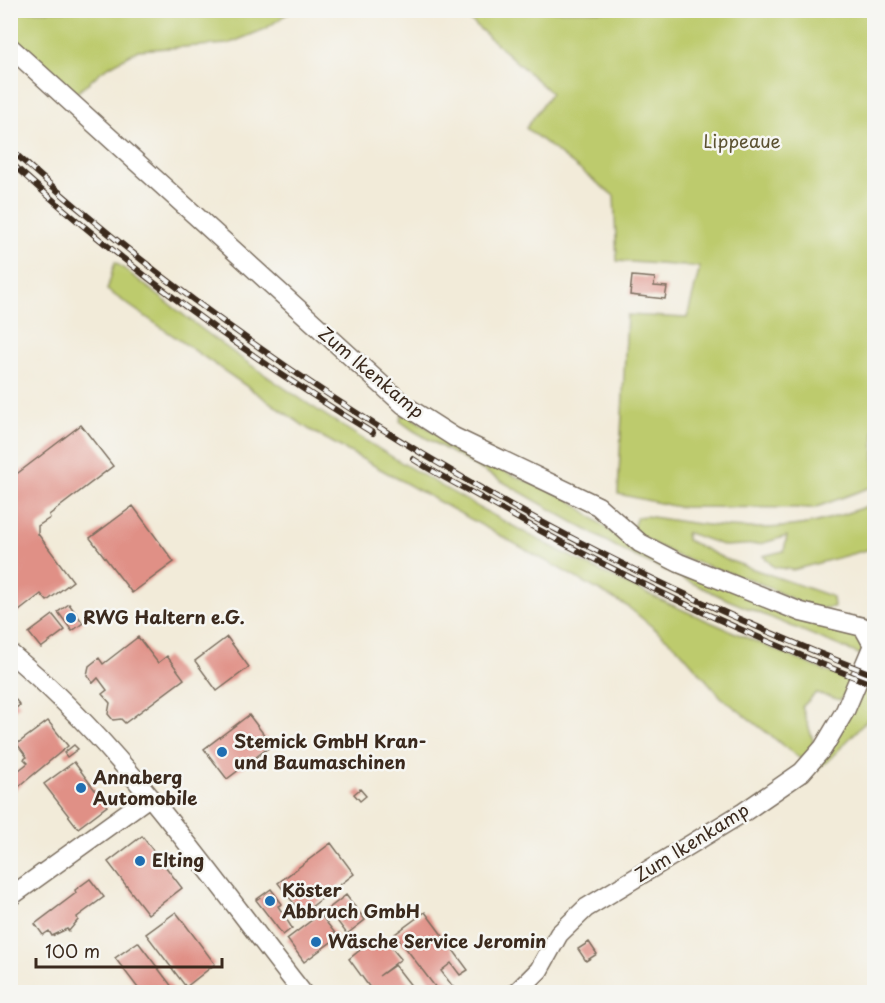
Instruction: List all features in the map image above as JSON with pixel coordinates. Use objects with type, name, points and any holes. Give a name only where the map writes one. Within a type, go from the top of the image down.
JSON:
[{"type":"street","name":"Zum Ikenkamp","points":[[10,46],[404,405],[454,436],[598,506],[633,538],[679,563],[801,612],[863,627],[873,645],[845,711],[823,748],[802,772],[744,812],[586,908],[559,934],[539,969],[517,993]]},
{"type":"street","points":[[10,653],[70,706],[149,797],[302,993]]},
{"type":"street","points":[[10,897],[149,797]]},
{"type":"green space","points":[[10,11],[291,11],[265,29],[228,44],[138,50],[103,70],[72,97],[11,38]]},
{"type":"green space","name":"Lippeaue","points":[[460,11],[874,11],[874,486],[814,508],[678,507],[618,494],[627,315],[687,318],[700,267],[617,261],[614,196],[526,128],[551,93]]},
{"type":"green space","points":[[115,262],[280,385],[360,437],[442,486],[526,533],[638,589],[854,683],[840,700],[816,693],[802,707],[815,746],[802,760],[721,697],[679,649],[627,606],[310,430],[107,290]]},
{"type":"green space","points":[[403,412],[480,461],[569,499],[625,543],[649,558],[846,630],[861,643],[861,655],[728,600],[620,549],[414,431],[400,421]]},
{"type":"green space","points":[[874,504],[874,548],[793,570],[774,567],[763,556],[784,551],[787,536],[760,544],[725,546],[686,532],[687,540],[725,559],[833,597],[834,607],[813,609],[755,581],[677,556],[636,534],[633,527],[637,517],[646,516],[729,527],[791,526],[828,519]]},
{"type":"green space","points":[[859,685],[874,692],[874,713],[829,760],[813,772]]},
{"type":"building","points":[[632,276],[655,278],[654,286],[667,287],[665,299],[630,295]]},
{"type":"building","points":[[81,425],[113,466],[38,526],[38,534],[73,581],[47,601],[41,594],[10,618],[10,479]]},
{"type":"building","points":[[133,506],[174,562],[132,593],[90,538]]},
{"type":"building","name":"RWG Haltern e.G.","points":[[69,604],[83,623],[72,631],[58,612]]},
{"type":"building","points":[[53,615],[65,630],[41,648],[29,633]]},
{"type":"building","points":[[138,637],[158,663],[167,656],[184,679],[125,723],[121,719],[113,720],[108,714],[110,703],[102,694],[107,690],[98,678],[93,683],[87,675],[89,666],[99,658],[103,664]]},
{"type":"building","points":[[227,637],[249,667],[217,691],[195,661]]},
{"type":"building","points":[[10,693],[20,705],[10,712]]},
{"type":"building","points":[[249,715],[272,745],[227,779],[204,749]]},
{"type":"building","points":[[48,721],[68,746],[10,794],[10,777],[28,763],[24,759],[27,757],[17,744]]},
{"type":"building","points":[[74,745],[78,749],[67,757],[64,753]]},
{"type":"building","points":[[74,762],[107,806],[78,828],[44,784]]},
{"type":"building","points":[[360,789],[366,796],[360,801],[354,794]]},
{"type":"building","points":[[142,836],[182,888],[148,914],[108,862]]},
{"type":"building","points":[[331,843],[354,874],[302,914],[278,883]]},
{"type":"building","points":[[90,879],[104,897],[77,917],[78,920],[69,931],[67,929],[52,936],[49,931],[43,935],[35,924],[76,893],[75,890]]},
{"type":"building","points":[[271,889],[282,904],[278,906],[292,928],[283,935],[256,900]]},
{"type":"building","points":[[346,895],[365,920],[347,934],[328,909]]},
{"type":"building","points":[[176,912],[215,964],[186,987],[146,934]]},
{"type":"building","points":[[425,912],[468,970],[460,975],[451,963],[441,971],[457,992],[439,992],[395,934]]},
{"type":"building","points":[[320,914],[338,937],[304,962],[287,939]]},
{"type":"building","points":[[380,934],[401,959],[379,976],[395,965],[416,992],[373,992],[349,959]]},
{"type":"building","points":[[138,942],[176,992],[141,992],[115,958]]},
{"type":"building","points":[[589,942],[597,954],[586,961],[578,949]]},
{"type":"railway","points":[[10,149],[107,232],[207,310],[311,383],[418,451],[529,515],[642,573],[757,627],[874,675]]},
{"type":"railway","points":[[10,162],[96,236],[185,306],[278,372],[373,433]]},
{"type":"railway","points":[[413,459],[528,524],[625,575],[773,644],[874,685]]},
{"type":"place","name":"RWG Haltern e.G.","points":[[71,618]]},
{"type":"place","name":"Stemick GmbH Kran- und Baumaschinen","points":[[222,752]]},
{"type":"place","name":"Annaberg Automobile","points":[[81,788]]},
{"type":"place","name":"Elting","points":[[140,861]]},
{"type":"place","name":"Köster Abbruch GmbH","points":[[270,901]]},
{"type":"place","name":"Wäsche Service Jeromin","points":[[316,942]]}]
